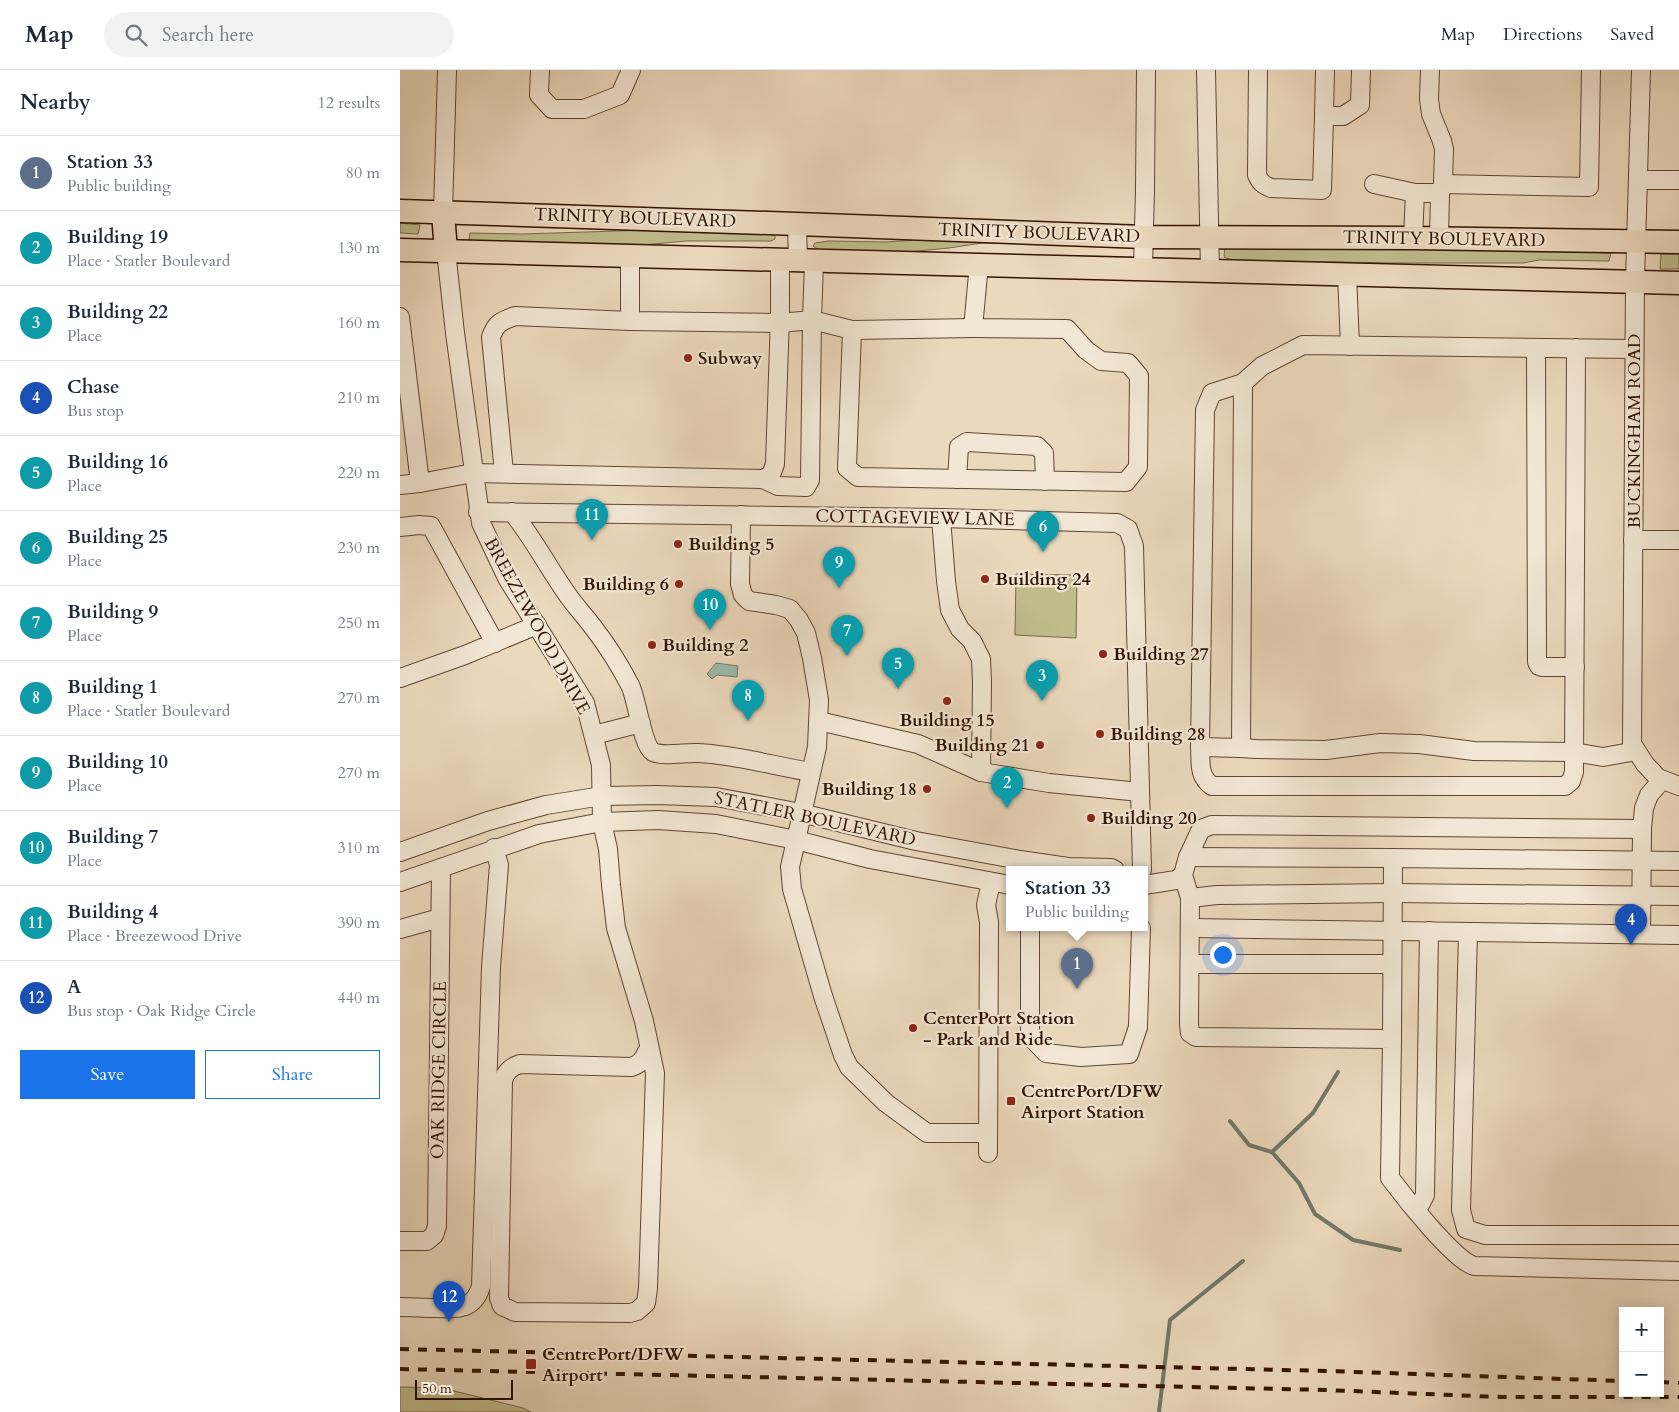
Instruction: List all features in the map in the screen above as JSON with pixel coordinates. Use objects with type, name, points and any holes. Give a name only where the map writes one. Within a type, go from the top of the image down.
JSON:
[{"type":"main road","name":"TRINITY BOULEVARD","points":[[400,212],[1144,237],[1413,238],[1679,242]]},
{"type":"main road","points":[[443,212],[446,251]]},
{"type":"main road","name":"TRINITY BOULEVARD","points":[[400,250],[1679,283]]},
{"type":"street","points":[[443,212],[447,70]]},
{"type":"street","points":[[540,70],[539,95],[552,109],[584,109],[620,95],[631,70]]},
{"type":"street","points":[[1143,268],[1146,70]]},
{"type":"street","points":[[1206,70],[1210,271]]},
{"type":"street","points":[[1258,70],[1257,175],[1264,185],[1271,188],[1322,190],[1325,70]]},
{"type":"street","points":[[1324,116],[1343,116],[1360,105],[1361,70]]},
{"type":"street","points":[[1430,70],[1429,99],[1431,114],[1444,149],[1439,239]]},
{"type":"street","points":[[1374,184],[1414,193],[1442,188],[1589,187],[1591,70]]},
{"type":"street","name":"BUCKINGHAM ROAD","points":[[1641,70],[1634,349],[1632,744],[1645,764],[1662,780]]},
{"type":"street","points":[[1638,180],[1679,180]]},
{"type":"street","points":[[1413,238],[1414,193]]},
{"type":"street","points":[[400,485],[473,473],[504,473],[764,479],[778,486],[806,487],[810,480],[812,320],[797,261],[797,224]]},
{"type":"street","name":"BREEZEWOOD DRIVE","points":[[446,251],[478,512],[489,544],[507,578],[585,703],[601,765],[602,822],[608,849],[616,928],[644,1021],[655,1073],[652,1108],[648,1288],[646,1304],[637,1311],[630,1313],[515,1312],[509,1310],[502,1306],[499,1298],[503,1080],[506,1073],[512,1067],[520,1064],[637,1066],[649,1048]]},
{"type":"street","points":[[630,256],[630,321]]},
{"type":"street","points":[[764,479],[771,475],[775,464],[780,323],[797,261]]},
{"type":"street","points":[[973,328],[979,264]]},
{"type":"street","points":[[1346,274],[1350,346]]},
{"type":"street","points":[[504,473],[491,337],[494,326],[514,316],[630,321],[780,323],[812,320],[852,330],[1068,328],[1086,350],[1101,361],[1128,364],[1139,376],[1138,467],[1126,482],[858,477],[847,468],[852,330]]},
{"type":"street","points":[[400,317],[420,482]]},
{"type":"street","points":[[1576,348],[1574,772],[1571,781],[1565,786],[1212,786],[1205,781],[1202,775],[1200,747],[1205,410],[1212,393],[1243,383],[1262,366],[1303,345],[1350,346],[1576,348],[1634,349]]},
{"type":"street","points":[[1536,348],[1537,662],[1542,667],[1575,667]]},
{"type":"street","points":[[1242,748],[1243,383]]},
{"type":"street","points":[[957,479],[959,447],[967,442],[1037,446],[1044,453],[1045,481]]},
{"type":"street","name":"COTTAGEVIEW LANE","points":[[478,512],[941,518],[1117,523],[1128,529],[1134,546],[1142,866]]},
{"type":"street","points":[[512,512],[527,531],[568,596],[594,627],[620,666],[634,693],[647,745],[654,752],[664,754],[698,753],[737,757],[771,766],[811,772]]},
{"type":"street","points":[[741,515],[740,584],[743,595],[749,601],[790,609],[799,620],[806,634],[812,658],[819,700],[817,747],[790,866],[792,888],[823,996],[843,1055],[849,1067],[886,1103],[927,1133],[988,1134]]},
{"type":"street","points":[[941,518],[950,610],[960,629],[972,641],[981,659],[981,772]]},
{"type":"street","points":[[400,527],[431,526],[495,642]]},
{"type":"street","points":[[1633,540],[1679,540]]},
{"type":"street","points":[[400,678],[537,626]]},
{"type":"street","points":[[819,721],[918,744],[981,772],[1049,783],[1140,792]]},
{"type":"street","points":[[594,735],[640,723]]},
{"type":"street","points":[[1200,747],[1256,750],[1326,750],[1380,742],[1420,744],[1474,751],[1574,752],[1603,758],[1636,751]]},
{"type":"street","points":[[1641,934],[1644,808],[1649,795],[1662,780],[1679,786]]},
{"type":"street","name":"STATLER BOULEVARD","points":[[400,852],[488,821],[546,805],[602,796],[657,795],[716,797],[801,813],[916,841],[1020,860],[1068,866]]},
{"type":"street","name":"STATLER BOULEVARD","points":[[400,882],[539,834],[602,822],[658,820],[716,824],[796,840],[870,859],[1006,885]]},
{"type":"street","points":[[1148,885],[1176,880],[1185,866],[1201,829],[1212,825],[1642,829]]},
{"type":"street","points":[[400,1307],[462,1308],[476,1298],[481,1286],[491,967],[499,865],[494,848]]},
{"type":"street","points":[[1185,866],[1393,858],[1679,861]]},
{"type":"street","points":[[1393,858],[1390,1178],[1450,1248],[1464,1261],[1474,1266],[1679,1271]]},
{"type":"street","points":[[1185,866],[1190,898],[1191,928],[1190,1033],[1196,1037],[1392,1039]]},
{"type":"street","name":"OAK RIDGE CIRCLE","points":[[400,1241],[427,1241],[434,1235],[437,1226],[441,868]]},
{"type":"street","points":[[988,1153],[989,922],[986,904],[991,882]]},
{"type":"street","points":[[1190,898],[1217,895],[1393,893],[1679,896]]},
{"type":"street","points":[[400,929],[440,918]]},
{"type":"street","points":[[1191,928],[1679,935]]},
{"type":"street","points":[[1030,931],[1030,1036],[1046,1053],[1081,1057],[1129,1054],[1138,1027],[1141,931]]},
{"type":"street","points":[[1416,1210],[1422,1204],[1424,1196],[1429,931]]},
{"type":"street","points":[[1466,1228],[1461,1210],[1468,932]]},
{"type":"street","points":[[1190,964],[1392,964]]},
{"type":"street","points":[[1466,1228],[1486,1235],[1679,1235]]},
{"type":"street","points":[[1450,1248],[1466,1228]]},
{"type":"shaded area","points":[[400,223],[420,225],[418,234],[400,233]]},
{"type":"shaded area","points":[[649,230],[766,233],[775,236],[775,239],[771,241],[686,241],[643,245],[476,242],[469,240],[470,233],[522,234]]},
{"type":"shaded area","points":[[956,237],[1121,244],[982,243],[897,253],[819,250],[813,246],[815,243],[829,241],[886,242]]},
{"type":"shaded area","points":[[1225,243],[1611,253],[1609,261],[1539,260],[1523,263],[1232,260],[1224,257]]},
{"type":"shaded area","points":[[1661,254],[1679,254],[1679,269],[1660,269]]},
{"type":"shaded area","points":[[1016,574],[1077,575],[1076,638],[1015,635]]},
{"type":"shaded area","points":[[716,663],[738,666],[737,677],[717,675],[712,679],[707,674]]},
{"type":"shaded area","points":[[400,1387],[442,1388],[523,1408],[531,1412],[400,1412]]},
{"type":"waterway","points":[[1272,1152],[1313,1113],[1338,1072]]},
{"type":"waterway","points":[[1230,1121],[1249,1145],[1272,1152],[1299,1183],[1315,1214],[1353,1240],[1400,1250]]},
{"type":"waterway","points":[[1159,1412],[1170,1320],[1243,1261]]},
{"type":"railway","points":[[400,1349],[1327,1371],[1619,1381]]},
{"type":"railway","points":[[400,1369],[1326,1390],[1501,1397],[1679,1397]]},
{"type":"railway","points":[[1664,1382],[1679,1383]]},
{"type":"place","name":"Subway","points":[[688,358]]},
{"type":"place","name":"Building 4","points":[[592,540]]},
{"type":"place","name":"Building 5","points":[[678,544]]},
{"type":"place","name":"Building 25","points":[[1043,552]]},
{"type":"place","name":"Building 24","points":[[985,579]]},
{"type":"place","name":"Building 6","points":[[679,584]]},
{"type":"place","name":"Building 10","points":[[839,588]]},
{"type":"place","name":"Building 7","points":[[710,630]]},
{"type":"place","name":"Building 2","points":[[652,645]]},
{"type":"place","name":"Building 27","points":[[1103,654]]},
{"type":"place","name":"Building 9","points":[[847,656]]},
{"type":"place","name":"Building 16","points":[[898,689]]},
{"type":"place","name":"Building 15","points":[[947,701]]},
{"type":"place","name":"Building 22","points":[[1042,701]]},
{"type":"place","name":"Building 1","points":[[748,721]]},
{"type":"place","name":"Building 28","points":[[1100,734]]},
{"type":"place","name":"Building 21","points":[[1040,745]]},
{"type":"place","name":"Building 18","points":[[927,789]]},
{"type":"place","name":"Building 19","points":[[1007,808]]},
{"type":"place","name":"Building 20","points":[[1091,818]]},
{"type":"place","name":"Chase","points":[[1631,945]]},
{"type":"place","name":"Station 33","points":[[1077,989]]},
{"type":"place","name":"CenterPort Station - Park and Ride","points":[[913,1028]]},
{"type":"place","name":"CentrePort/DFW Airport Station","points":[[1011,1101]]},
{"type":"place","name":"A","points":[[449,1322]]},
{"type":"place","name":"CentrePort/DFW Airport","points":[[531,1364]]}]
